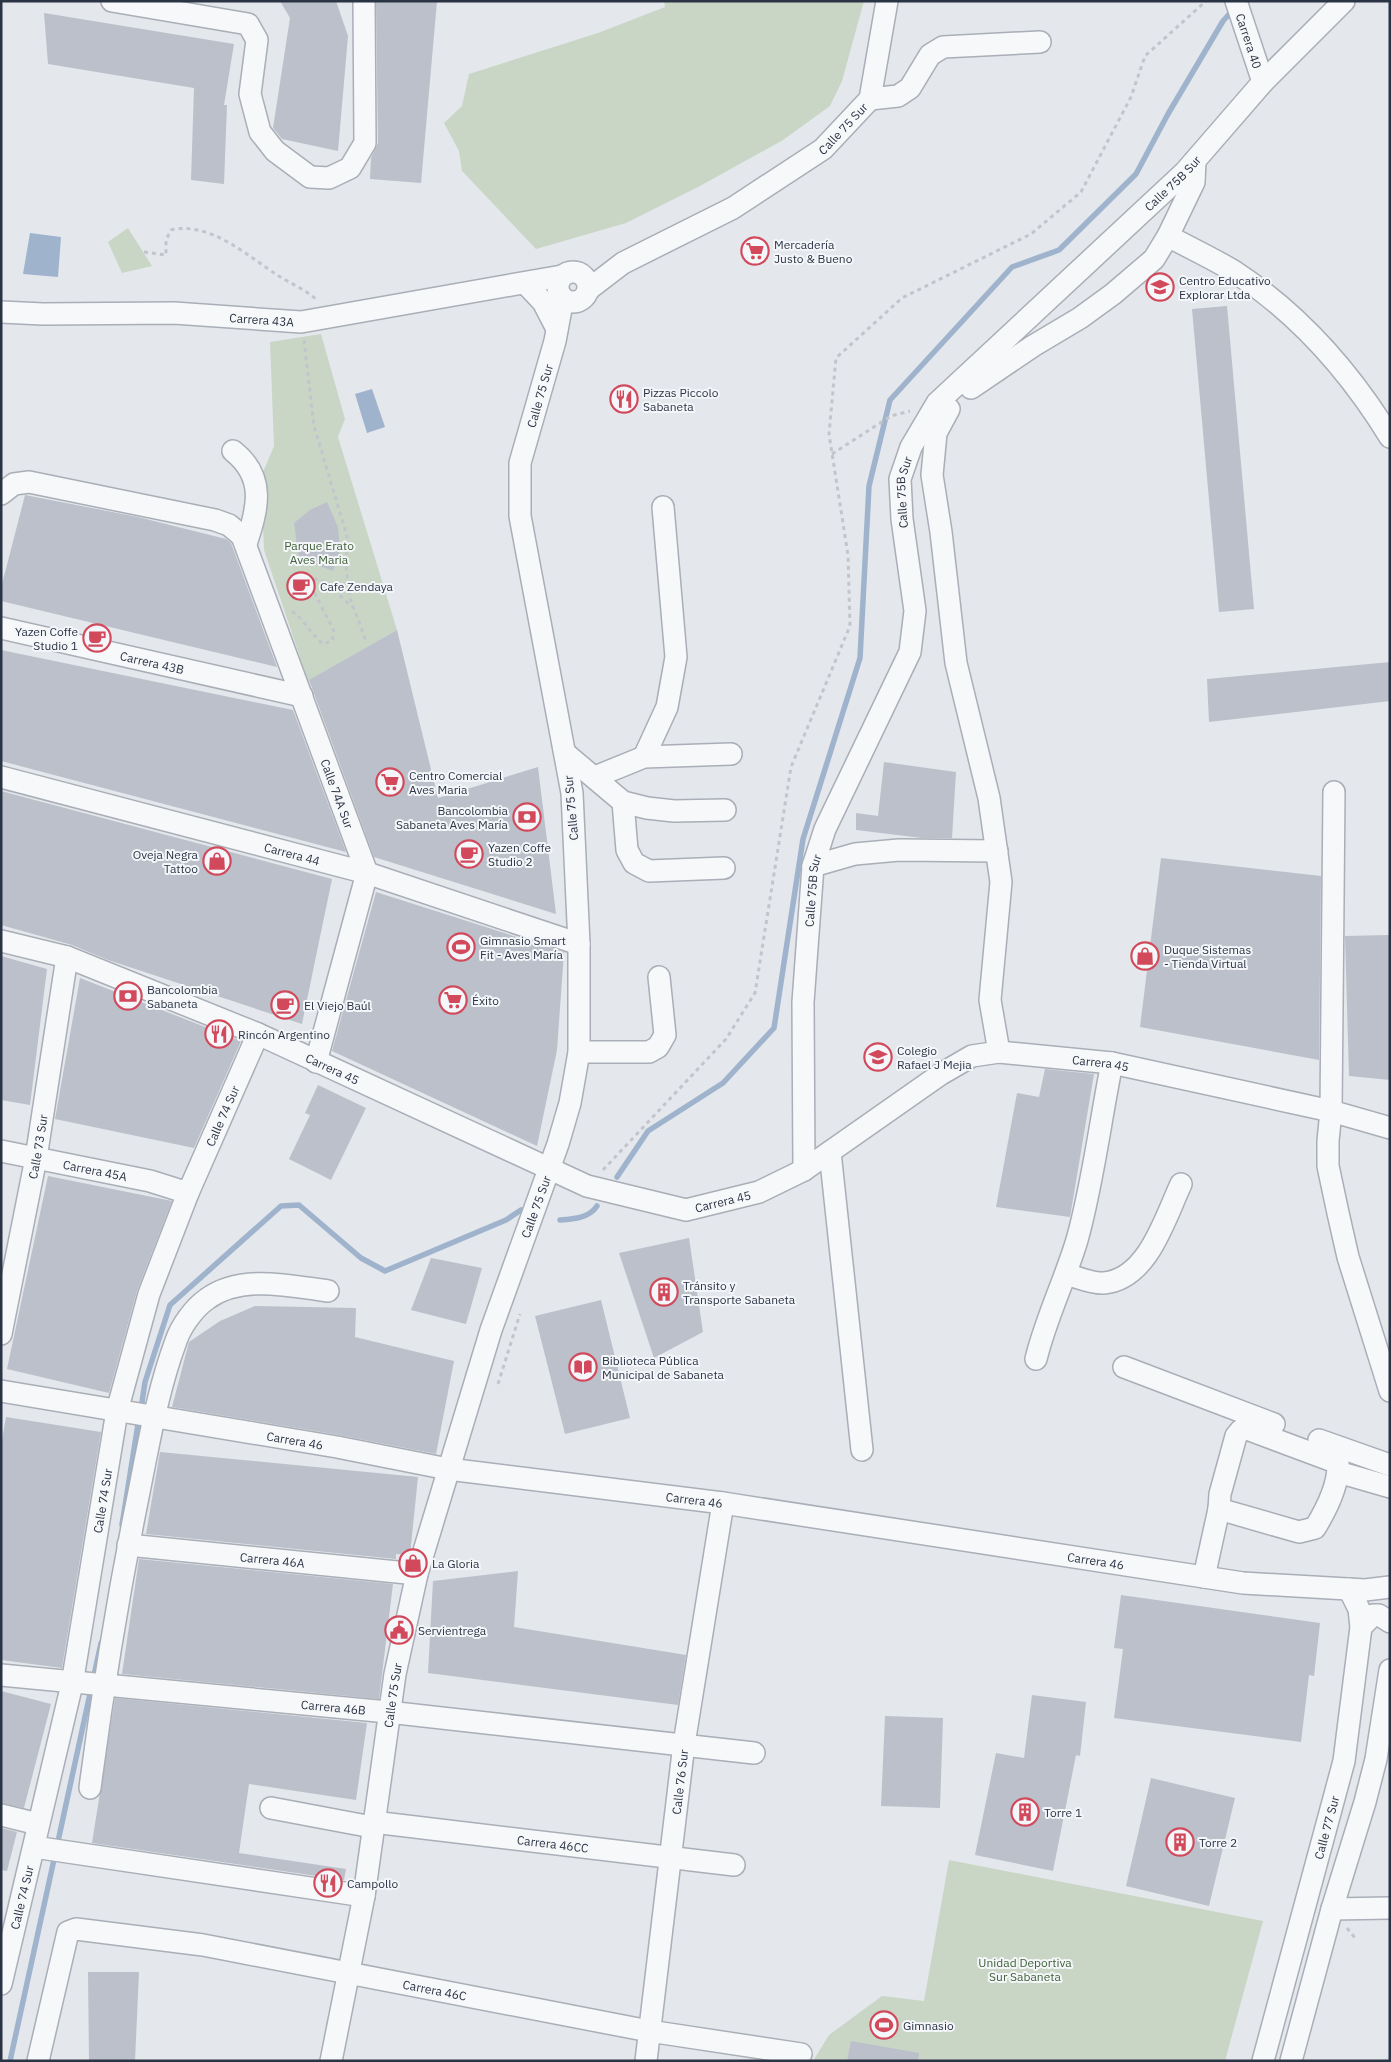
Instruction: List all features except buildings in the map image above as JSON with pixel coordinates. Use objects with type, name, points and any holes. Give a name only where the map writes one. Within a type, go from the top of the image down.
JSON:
[{"type":"street","points":[[112,1],[248,24],[258,40],[250,94],[260,132],[275,152],[310,177],[329,178],[350,168],[365,142],[364,1]]},
{"type":"street","name":"Calle 75 Sur","points":[[331,2061],[364,1896],[388,1712],[417,1574],[491,1330],[549,1168],[570,1102],[579,1052],[579,944],[572,793],[520,516],[520,463],[556,335],[572,288],[733,208],[823,150],[870,99],[887,1]]},
{"type":"street","name":"Calle 75B Sur","points":[[804,1170],[803,1002],[813,866],[825,829],[910,652],[915,611],[902,519],[900,479],[910,447],[938,403],[1195,161],[1263,82],[1344,1]]},
{"type":"street","name":"Carrera 40","points":[[1238,8],[1263,82]]},
{"type":"street","points":[[870,99],[898,96],[910,88],[930,55],[943,47],[1040,42]]},
{"type":"street","points":[[998,1052],[990,1000],[1002,882],[989,798],[956,663],[932,475],[936,432],[954,400],[987,375],[1080,318],[1113,294],[1154,258],[1168,236],[1194,182],[1195,161]]},
{"type":"street","points":[[1168,236],[1235,272],[1289,314],[1334,358],[1390,437]]},
{"type":"street","points":[[524,286],[543,302],[556,335]]},
{"type":"street","name":"Carrera 43A","points":[[1,312],[44,314],[174,313],[301,322],[524,286],[572,288]]},
{"type":"street","points":[[1,493],[14,484],[29,482],[215,520],[242,537],[254,521],[257,500],[254,478],[247,462],[233,451]]},
{"type":"street","points":[[644,757],[666,707],[676,656],[663,507]]},
{"type":"street","name":"Calle 74A Sur","points":[[242,537],[270,607],[367,873]]},
{"type":"street","name":"Carrera 43B","points":[[1,628],[302,696]]},
{"type":"street","points":[[566,754],[623,802],[647,808],[674,811],[725,810]]},
{"type":"street","points":[[595,777],[644,757],[732,754]]},
{"type":"street","name":"Carrera 44","points":[[1,777],[367,873],[579,944]]},
{"type":"street","points":[[1334,792],[1331,1111],[1328,1166],[1348,1257],[1390,1390]]},
{"type":"street","points":[[623,802],[627,850],[634,863],[649,871],[724,868]]},
{"type":"street","points":[[813,866],[855,854],[899,850],[997,851]]},
{"type":"street","points":[[316,1062],[367,873]]},
{"type":"street","name":"Carrera 45","points":[[1,941],[67,957],[258,1034],[587,1186],[686,1210],[759,1192],[804,1170],[942,1074],[972,1056],[998,1052],[1112,1064],[1331,1111],[1390,1128]]},
{"type":"street","name":"Calle 73 Sur","points":[[1,1334],[36,1158],[67,957]]},
{"type":"street","points":[[579,1052],[649,1052],[658,1046],[665,1035],[659,978]]},
{"type":"street","name":"Calle 74 Sur","points":[[90,1788],[101,1686],[128,1545],[136,1415],[150,1294],[188,1192],[258,1034]]},
{"type":"street","points":[[1036,1359],[1042,1331],[1066,1274],[1077,1238],[1112,1064]]},
{"type":"street","name":"Carrera 45A","points":[[1,1152],[150,1181],[188,1192]]},
{"type":"street","points":[[830,1152],[862,1450]]},
{"type":"street","points":[[1066,1274],[1102,1284],[1120,1279],[1139,1265],[1154,1240],[1181,1184]]},
{"type":"street","name":"Calle 74 Sur","points":[[1,1984],[41,1848],[38,1824],[75,1684],[136,1415],[176,1340],[192,1314],[207,1298],[236,1285],[278,1285],[328,1291]]},
{"type":"street","points":[[1124,1367],[1200,1397],[1390,1465]]},
{"type":"street","name":"Carrera 46","points":[[1,1391],[337,1447],[448,1469],[723,1503],[1243,1583],[1349,1590],[1380,1590],[1390,1587]]},
{"type":"street","points":[[1204,1577],[1225,1478],[1236,1436],[1240,1430],[1246,1429],[1335,1460],[1338,1463],[1338,1472],[1323,1515],[1315,1528],[1299,1532],[1219,1509]]},
{"type":"street","points":[[1338,1472],[1390,1486]]},
{"type":"street","name":"Calle 76 Sur","points":[[646,2061],[684,1744],[723,1503]]},
{"type":"street","name":"Carrera 46A","points":[[128,1545],[417,1574]]},
{"type":"street","name":"Calle 77 Sur","points":[[1263,2061],[1344,1761],[1361,1627],[1359,1610],[1349,1590]]},
{"type":"street","points":[[1361,1627],[1373,1615],[1379,1615],[1390,1622]]},
{"type":"street","points":[[1292,2061],[1332,1909],[1365,1802],[1376,1759],[1390,1670]]},
{"type":"street","name":"Carrera 46B","points":[[1,1675],[75,1684],[388,1712],[754,1753]]},
{"type":"street","name":"Carrera 46CC","points":[[271,1808],[373,1824],[734,1866]]},
{"type":"street","points":[[1,1815],[38,1824]]},
{"type":"street","points":[[41,1848],[364,1896]]},
{"type":"street","points":[[1332,1909],[1390,1908]]},
{"type":"street","name":"Carrera 46C","points":[[38,2061],[68,1932],[76,1929],[202,1945],[650,2031],[802,2054]]},
{"type":"path","points":[[587,1186],[726,1039],[756,993],[791,767],[850,626],[848,555],[829,434],[836,358],[902,298],[1031,234],[1081,192],[1131,97],[1145,56],[1206,1]]},
{"type":"path","points":[[144,252],[166,255],[166,240],[170,230],[184,226],[210,234],[302,288],[338,317]]},
{"type":"path","points":[[301,322],[314,426],[347,536],[346,567],[354,610],[366,641]]},
{"type":"path","points":[[832,454],[891,416]]},
{"type":"path","points":[[270,607],[290,609],[300,617],[312,634],[323,644],[332,641],[334,631],[313,590],[316,579],[326,582],[354,610]]},
{"type":"path","points":[[497,1386],[521,1312]]},
{"type":"green space","points":[[664,1],[864,1],[842,81],[830,106],[783,140],[700,186],[626,223],[536,249],[462,171],[459,151],[444,123],[462,106],[469,74],[598,33],[665,7]]},
{"type":"green space","points":[[128,228],[152,266],[122,273],[108,242]]},
{"type":"green space","name":"Parque Erato Aves Maria","points":[[321,334],[345,419],[338,437],[397,630],[308,681],[264,550],[261,477],[274,446],[270,342]]},
{"type":"green space","name":"Unidad Deportiva Sur Sabaneta","points":[[949,1860],[1263,1921],[1225,2061],[813,2061],[829,2035],[882,1996],[924,2001]]},
{"type":"water","points":[[30,233],[61,237],[58,277],[23,274]]},
{"type":"water","points":[[372,389],[385,427],[367,433],[355,394]]},
{"type":"waterway","points":[[617,1177],[648,1131],[723,1083],[774,1028],[803,839],[860,658],[869,486],[890,400],[1012,267],[1059,250],[1136,174],[1168,114],[1223,21],[1233,10]]},
{"type":"waterway","points":[[141,1409],[145,1382],[170,1305],[281,1206],[299,1205],[361,1258],[385,1271],[506,1220],[521,1210]]},
{"type":"waterway","points":[[560,1220],[585,1215],[597,1206]]},
{"type":"waterway","points":[[122,1525],[139,1418]]},
{"type":"waterway","points":[[57,1846],[101,1643]]},
{"type":"waterway","points":[[10,2061],[55,1855]]},
{"type":"place","name":"Mercadería Justo & Bueno","points":[[755,251]]},
{"type":"place","name":"Centro Educativo Explorar Ltda","points":[[1160,287]]},
{"type":"place","name":"Pizzas Piccolo Sabaneta","points":[[624,399]]},
{"type":"place","name":"Cafe Zendaya","points":[[301,586]]},
{"type":"place","name":"Yazen Coffe Studio 1","points":[[97,638]]},
{"type":"place","name":"Centro Comercial Aves Maria","points":[[390,782]]},
{"type":"place","name":"Bancolombia Sabaneta Aves María","points":[[527,817]]},
{"type":"place","name":"Yazen Coffe Studio 2","points":[[469,854]]},
{"type":"place","name":"Oveja Negra Tattoo","points":[[217,861]]},
{"type":"place","name":"Gimnasio Smart Fit - Aves María","points":[[461,947]]},
{"type":"place","name":"Duque Sistemas - Tienda Virtual","points":[[1145,956]]},
{"type":"place","name":"Bancolombia Sabaneta","points":[[128,996]]},
{"type":"place","name":"Éxito","points":[[453,1000]]},
{"type":"place","name":"El Viejo Baúl","points":[[285,1005]]},
{"type":"place","name":"Rincón Argentino","points":[[219,1034]]},
{"type":"place","name":"Colegio Rafael J Mejia","points":[[878,1057]]},
{"type":"place","name":"Tránsito y Transporte Sabaneta","points":[[664,1292]]},
{"type":"place","name":"Biblioteca Pública Municipal de Sabaneta","points":[[583,1367]]},
{"type":"place","name":"La Gloria","points":[[413,1563]]},
{"type":"place","name":"Servientrega","points":[[399,1630]]},
{"type":"place","name":"Torre 1","points":[[1025,1812]]},
{"type":"place","name":"Torre 2","points":[[1180,1842]]},
{"type":"place","name":"Campollo","points":[[328,1883]]},
{"type":"place","name":"Gimnasio","points":[[884,2025]]}]
